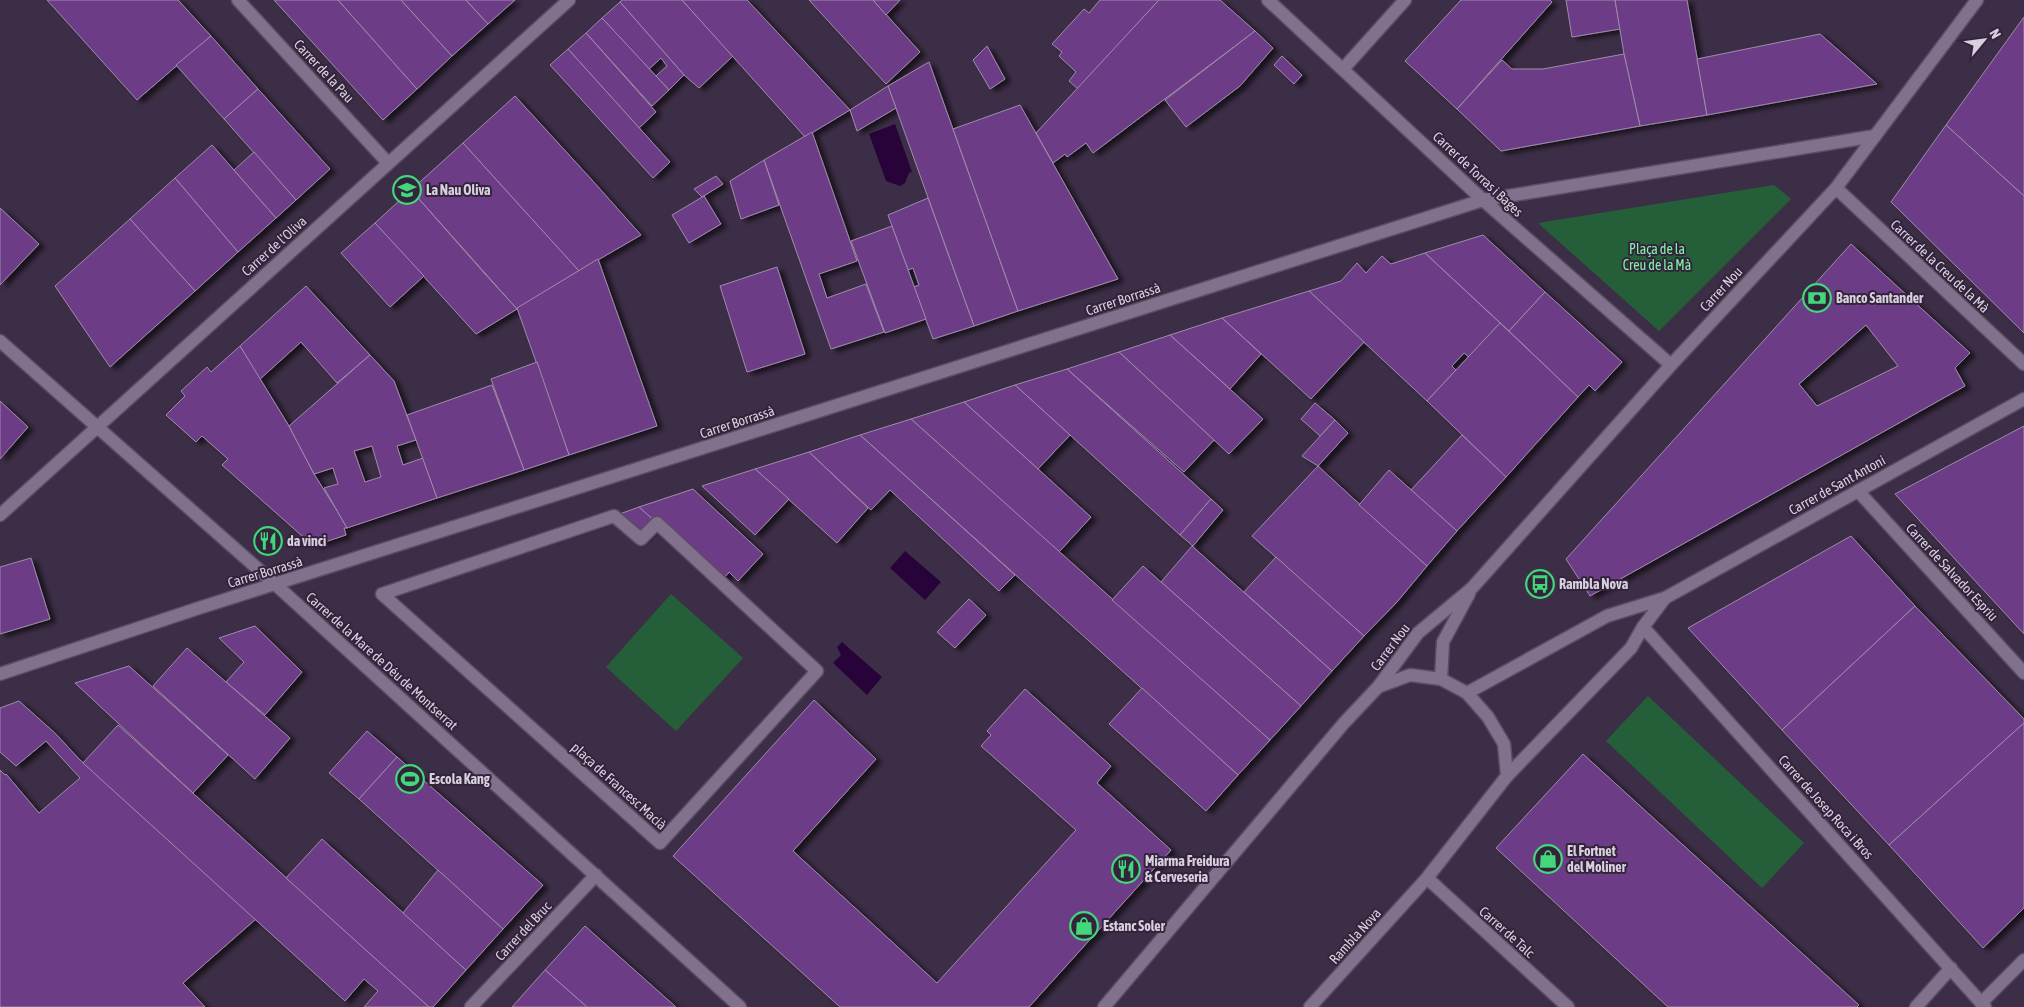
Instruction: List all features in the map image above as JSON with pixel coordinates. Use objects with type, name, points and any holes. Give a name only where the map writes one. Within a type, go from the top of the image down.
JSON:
[{"type":"street","name":"Carrer de la Pau","points":[[238,0],[388,163]]},
{"type":"street","name":"Carrer de l'Oliva","points":[[0,515],[96,426],[569,0]]},
{"type":"street","name":"Carrer de Torras i Bages","points":[[1268,0],[1483,200],[1671,365]]},
{"type":"street","points":[[1343,69],[1405,0]]},
{"type":"street","name":"Carrer Nou","points":[[1378,687],[1418,633],[1472,588],[1671,365],[1836,188],[1874,136],[1919,81],[1977,0]]},
{"type":"street","points":[[1483,200],[1874,136]]},
{"type":"street","name":"Carrer de la Creu de la Mà","points":[[1836,188],[2024,364]]},
{"type":"street","name":"Carrer Borrassà","points":[[0,674],[199,608],[1483,200]]},
{"type":"street","name":"Carrer de la Mare de Déu de Montserrat","points":[[0,340],[276,584],[740,1007]]},
{"type":"street","name":"Carrer de Sant Antoni","points":[[1467,692],[1607,616],[1665,598],[2024,399]]},
{"type":"street","name":"Carrer de Salvador Espriu","points":[[1858,491],[2024,673]]},
{"type":"street","name":"plaça de Francesc Macià","points":[[614,516],[641,539],[657,523],[817,671],[660,843],[382,594],[614,516]]},
{"type":"street","name":"Carrer Nou","points":[[1441,679],[1443,642],[1472,588]]},
{"type":"street","name":"Carrer de Sant Antoni","points":[[1507,776],[1632,648],[1643,627],[1665,598]]},
{"type":"street","name":"Carrer de Josep Roca i Bros","points":[[1643,627],[1983,1005]]},
{"type":"street","points":[[1104,1007],[1344,723],[1378,687],[1410,675],[1441,679],[1467,692],[1488,717],[1504,744],[1507,776]]},
{"type":"street","name":"Rambla Nova","points":[[1310,1007],[1427,878],[1507,776]]},
{"type":"street","name":"Carrer del Bruc","points":[[472,1007],[596,876]]},
{"type":"street","name":"Carrer de Talc","points":[[1427,878],[1568,1007]]},
{"type":"street","points":[[1983,1005],[2024,960]]},
{"type":"street","points":[[1916,1007],[1951,968]]},
{"type":"green space","name":"Plaça de la Creu de la Mà","points":[[1774,185],[1791,199],[1659,331],[1538,223]]},
{"type":"green space","points":[[671,594],[743,658],[676,731],[606,667]]},
{"type":"green space","points":[[1648,696],[1804,843],[1762,888],[1606,741]]},
{"type":"shaded area","points":[[895,124],[912,172],[909,173],[905,183],[900,186],[886,181],[869,134]]},
{"type":"shaded area","points":[[905,551],[941,582],[925,600],[890,568]]},
{"type":"shaded area","points":[[842,642],[882,677],[867,695],[833,663],[841,655],[837,647]]},
{"type":"building","points":[[47,0],[178,0],[211,36],[137,100]]},
{"type":"building","points":[[274,0],[338,0],[417,89],[383,120]]},
{"type":"building","points":[[338,0],[401,0],[452,56],[417,89]]},
{"type":"building","points":[[401,0],[466,0],[488,24],[452,56]]},
{"type":"building","points":[[466,0],[515,0],[488,24]]},
{"type":"building","points":[[622,0],[682,0],[733,56],[699,88],[684,75],[620,2]]},
{"type":"building","points":[[682,0],[747,0],[850,110],[805,137]]},
{"type":"building","points":[[809,0],[873,0],[920,52],[886,84]]},
{"type":"building","points":[[873,0],[900,0],[886,15]]},
{"type":"building","points":[[1100,0],[1159,0],[1078,89],[1069,81],[1076,72],[1059,56],[1062,52],[1052,44],[1084,9],[1089,13]]},
{"type":"building","points":[[1159,0],[1220,0],[1255,31],[1093,153],[1086,143],[1067,157],[1065,154],[1053,163],[1036,133]]},
{"type":"building","points":[[1461,0],[1550,0],[1552,2],[1457,109],[1405,61]]},
{"type":"building","points":[[1566,0],[1615,0],[1620,29],[1572,37]]},
{"type":"building","points":[[1615,0],[1687,0],[1707,115],[1640,126],[1624,54]]},
{"type":"building","points":[[620,2],[684,75],[669,90],[656,76],[667,66],[661,58],[649,69],[602,18]]},
{"type":"building","points":[[2024,17],[2024,196],[1946,125]]},
{"type":"building","points":[[602,18],[669,90],[652,106],[586,33]]},
{"type":"building","points":[[1255,31],[1273,48],[1240,86],[1186,127],[1165,100]]},
{"type":"building","points":[[586,33],[656,112],[639,128],[568,49]]},
{"type":"building","points":[[1820,34],[1877,84],[1707,115],[1697,59]]},
{"type":"building","points":[[211,36],[258,89],[224,119],[176,65]]},
{"type":"building","points":[[987,46],[1005,79],[990,89],[973,60]]},
{"type":"building","points":[[568,49],[670,162],[653,178],[550,65]]},
{"type":"building","points":[[1624,54],[1640,126],[1501,151],[1457,109],[1502,60],[1512,69],[1543,69]]},
{"type":"building","points":[[1282,56],[1302,75],[1294,84],[1274,65]]},
{"type":"building","points":[[929,62],[1018,311],[974,326],[888,86]]},
{"type":"building","points":[[888,86],[896,108],[857,131],[850,110]]},
{"type":"building","points":[[258,89],[330,169],[296,200],[224,119]]},
{"type":"building","points":[[515,96],[641,235],[579,271],[539,227],[463,143]]},
{"type":"building","points":[[1020,105],[1118,279],[1018,311],[953,129]]},
{"type":"building","points":[[1946,125],[2024,196],[2024,333],[1891,202]]},
{"type":"building","points":[[812,132],[857,261],[819,274],[827,298],[866,284],[884,332],[831,349],[764,160]]},
{"type":"building","points":[[463,143],[579,271],[517,309],[411,190]]},
{"type":"building","points":[[212,145],[276,218],[238,252],[175,178]]},
{"type":"building","points":[[254,152],[296,200],[276,218],[234,170]]},
{"type":"building","points":[[764,160],[779,205],[741,219],[730,181]]},
{"type":"building","points":[[716,176],[723,184],[702,197],[694,189]]},
{"type":"building","points":[[175,178],[238,252],[195,291],[130,219]]},
{"type":"building","points":[[411,190],[517,309],[476,334],[375,223]]},
{"type":"building","points":[[704,196],[721,224],[689,243],[672,215]]},
{"type":"building","points":[[928,198],[974,326],[933,339],[914,287],[919,285],[913,268],[908,270],[888,215]]},
{"type":"building","points":[[0,208],[39,244],[0,285]]},
{"type":"building","points":[[130,219],[195,291],[110,367],[55,286]]},
{"type":"building","points":[[375,223],[424,276],[390,307],[341,253]]},
{"type":"building","points":[[892,226],[926,319],[885,333],[851,241]]},
{"type":"building","points":[[1483,235],[1545,292],[1509,331],[1425,253]]},
{"type":"building","points":[[1851,244],[1970,353],[1955,368],[1965,386],[1590,596],[1566,559]],"holes":[[[1866,325],[1898,366],[1817,406],[1799,384]]]},
{"type":"building","points":[[1425,253],[1500,323],[1469,357],[1464,353],[1452,366],[1456,370],[1427,401],[1309,291],[1341,281],[1357,263],[1366,273],[1382,256],[1391,264]]},
{"type":"building","points":[[598,259],[657,426],[569,455],[517,308]]},
{"type":"building","points":[[777,267],[805,354],[747,372],[720,286]]},
{"type":"building","points":[[306,286],[370,355],[337,383],[301,342],[259,380],[240,346]]},
{"type":"building","points":[[1309,291],[1364,342],[1311,399],[1222,318]]},
{"type":"building","points":[[1545,292],[1622,362],[1595,391],[1589,385],[1578,397],[1509,331]]},
{"type":"building","points":[[1222,318],[1261,354],[1230,389],[1170,335]]},
{"type":"building","points":[[1500,323],[1578,397],[1506,477],[1427,401]]},
{"type":"building","points":[[1170,335],[1263,419],[1229,454],[1119,352]]},
{"type":"building","points":[[240,346],[289,426],[314,474],[347,528],[344,528],[346,535],[316,545],[311,541],[310,543],[222,465],[228,459],[202,436],[196,442],[166,415],[185,396],[181,391],[207,367],[211,372]]},
{"type":"building","points":[[1119,352],[1214,440],[1184,472],[1067,369]]},
{"type":"building","points":[[370,355],[394,381],[416,440],[397,446],[403,465],[423,458],[437,498],[347,528],[324,488],[338,484],[333,468],[314,474],[289,426]],"holes":[[[372,446],[381,477],[365,482],[354,451]]]},
{"type":"building","points":[[537,362],[569,455],[524,470],[491,379]]},
{"type":"building","points":[[1067,369],[1211,499],[1180,535],[1015,385]]},
{"type":"building","points":[[492,385],[524,470],[437,498],[407,415]]},
{"type":"building","points":[[1015,385],[1070,435],[1038,469],[964,402]]},
{"type":"building","points":[[0,401],[28,427],[0,459]]},
{"type":"building","points":[[964,402],[1091,517],[1059,552],[911,419]]},
{"type":"building","points":[[1315,403],[1335,420],[1320,436],[1301,419]]},
{"type":"building","points":[[911,419],[1270,740],[1238,775],[860,435]]},
{"type":"building","points":[[1335,420],[1348,433],[1318,466],[1302,456]]},
{"type":"building","points":[[2024,426],[2024,634],[1895,494]]},
{"type":"building","points":[[860,435],[1015,575],[999,591],[890,490],[871,510],[809,452]]},
{"type":"building","points":[[1462,435],[1506,477],[1457,531],[1411,490]]},
{"type":"building","points":[[809,452],[868,508],[837,543],[755,469]]},
{"type":"building","points":[[1318,466],[1427,566],[1397,602],[1364,636],[1252,536]]},
{"type":"building","points":[[755,469],[789,499],[755,535],[702,486]]},
{"type":"building","points":[[1389,470],[1457,531],[1427,566],[1359,505]]},
{"type":"building","points":[[693,489],[763,554],[738,581],[729,572],[721,582],[639,507]]},
{"type":"building","points":[[1211,499],[1223,510],[1193,546],[1180,535]]},
{"type":"building","points":[[639,507],[657,523],[641,539],[614,516]]},
{"type":"building","points":[[1851,536],[1915,606],[1782,730],[1688,628]]},
{"type":"building","points":[[1192,546],[1332,671],[1301,706],[1161,582]]},
{"type":"building","points":[[1276,557],[1364,636],[1332,671],[1244,592]]},
{"type":"building","points":[[31,558],[50,619],[0,634],[0,567]]},
{"type":"building","points":[[1143,566],[1301,706],[1270,740],[1112,600]]},
{"type":"building","points":[[969,599],[986,615],[955,648],[937,632]]},
{"type":"building","points":[[1915,606],[2024,719],[2024,723],[1889,845],[1782,730]]},
{"type":"building","points":[[255,626],[302,672],[265,715],[226,682],[244,662],[219,638]]},
{"type":"building","points":[[187,648],[290,738],[255,779],[153,686]]},
{"type":"building","points":[[129,666],[228,755],[193,793],[75,683]]},
{"type":"building","points":[[1142,688],[1238,775],[1206,811],[1109,724]]},
{"type":"building","points":[[1025,689],[1111,766],[1097,783],[1171,850],[1029,1007],[840,1007],[673,856],[814,700],[876,759],[793,851],[937,983],[1076,830],[981,746],[991,735],[987,731]]},
{"type":"building","points":[[19,701],[56,734],[79,759],[256,919],[183,983],[205,1007],[0,1007],[0,770],[6,774],[39,813],[80,778],[46,741],[16,766],[0,752],[0,708]]},
{"type":"building","points":[[2024,723],[2024,908],[1983,948],[1889,845]]},
{"type":"building","points":[[118,725],[429,1007],[364,1007],[378,991],[364,979],[345,1001],[83,763]]},
{"type":"building","points":[[367,731],[397,757],[359,799],[329,773]]},
{"type":"building","points":[[1583,754],[1859,1005],[1857,1007],[1668,1007],[1496,848]]},
{"type":"building","points":[[397,757],[543,885],[503,929],[359,799]]},
{"type":"building","points":[[322,839],[466,970],[433,1007],[429,1007],[286,878]]},
{"type":"building","points":[[438,870],[503,929],[466,970],[403,913]]},
{"type":"building","points":[[585,926],[676,1007],[587,1007],[545,970]]},
{"type":"building","points":[[545,970],[587,1007],[512,1007]]},
{"type":"place","name":"La Nau Oliva","points":[[407,190]]},
{"type":"place","name":"Banco Santander","points":[[1817,298]]},
{"type":"place","name":"da vinci","points":[[268,541]]},
{"type":"place","name":"Rambla Nova","points":[[1540,584]]},
{"type":"place","name":"Escola Kang","points":[[410,779]]},
{"type":"place","name":"El Fortnet del Moliner","points":[[1548,859]]},
{"type":"place","name":"Miarma Freidura & Cerveseria","points":[[1126,869]]},
{"type":"place","name":"Estanc Soler","points":[[1084,926]]}]
